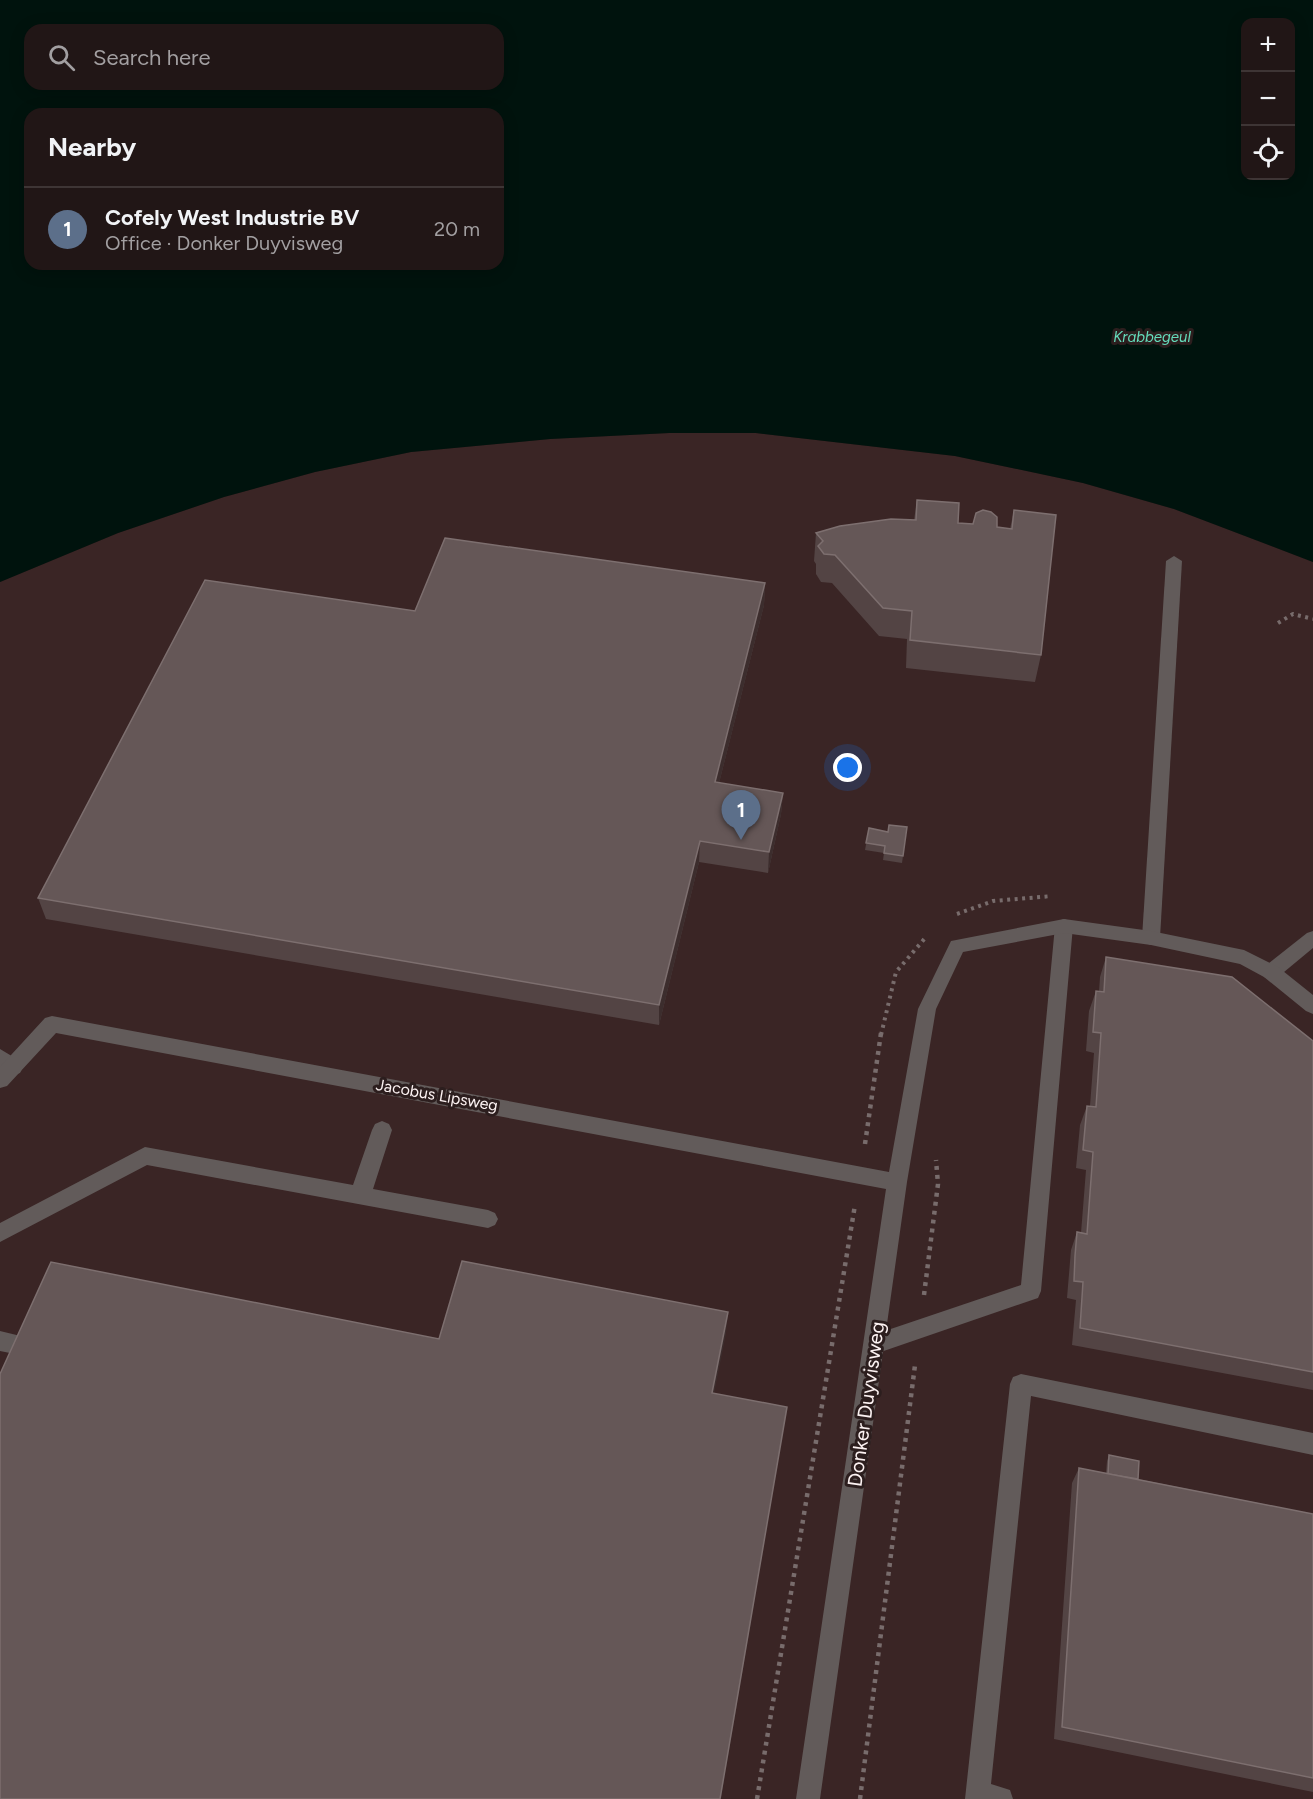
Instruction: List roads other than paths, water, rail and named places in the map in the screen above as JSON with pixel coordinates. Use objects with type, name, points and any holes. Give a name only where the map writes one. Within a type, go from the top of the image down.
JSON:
[{"type":"street","points":[[1151,938],[1174,561]]},
{"type":"street","points":[[875,1344],[1031,1291],[1064,926]]},
{"type":"street","name":"Donker Duyvisweg","points":[[808,1799],[897,1182],[927,1009],[957,946],[1064,926],[1151,938],[1244,957],[1271,972],[1313,1006]]},
{"type":"street","points":[[1271,972],[1313,938]]},
{"type":"street","name":"Jacobus Lipsweg","points":[[4,1068],[52,1024],[897,1182]]},
{"type":"street","points":[[360,1196],[382,1130]]},
{"type":"street","points":[[0,1233],[145,1156],[488,1219]]},
{"type":"street","points":[[0,1341],[25,1346]]},
{"type":"street","points":[[985,1797],[1021,1384],[1313,1444]]},
{"type":"water","name":"Krabbegeul","points":[[0,0],[1313,0],[1313,562],[1174,509],[1083,483],[955,456],[756,433],[669,433],[550,439],[411,452],[315,472],[224,497],[118,533],[0,582]]},
{"type":"place","name":"Cofely West Industrie BV","points":[[741,840]]}]
